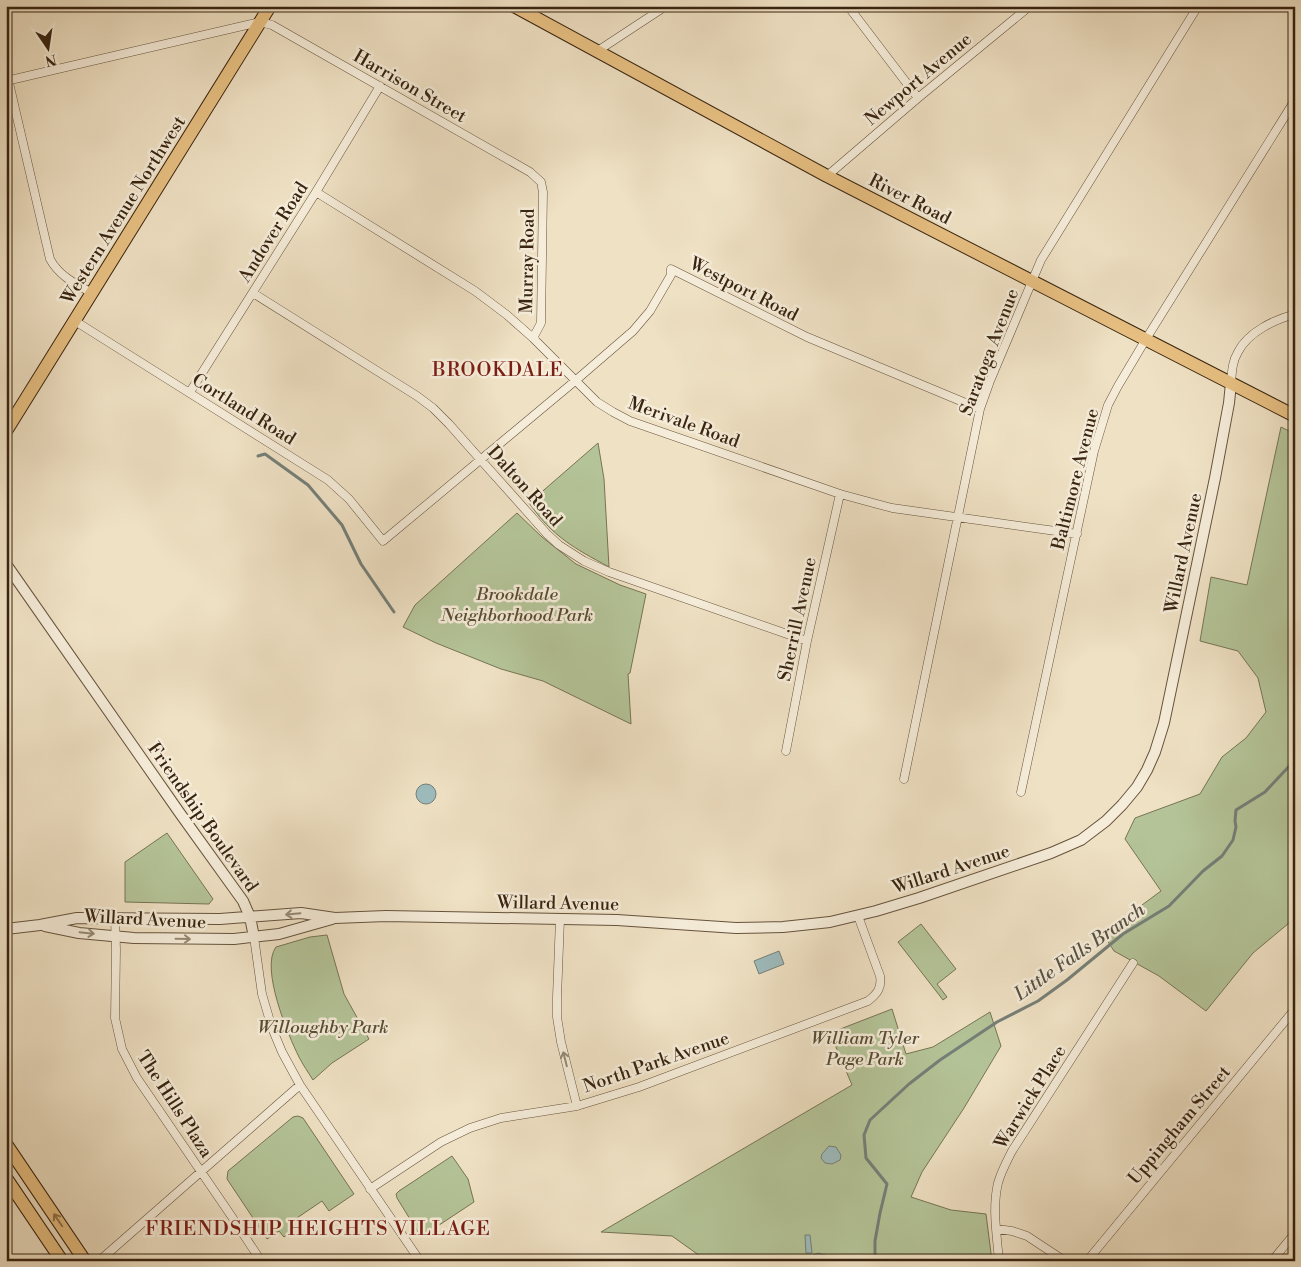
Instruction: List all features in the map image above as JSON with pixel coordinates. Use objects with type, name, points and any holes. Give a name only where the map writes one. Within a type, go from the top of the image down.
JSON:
[{"type":"main road","name":"Western Avenue Northwest","points":[[6,431],[270,6]]},
{"type":"main road","name":"River Road","points":[[514,6],[827,176],[1295,416]]},
{"type":"main road","points":[[6,1144],[85,1261]]},
{"type":"main road","points":[[6,1178],[62,1261]]},
{"type":"street","points":[[596,52],[666,6]]},
{"type":"street","points":[[848,6],[918,98]]},
{"type":"street","name":"Newport Avenue","points":[[827,176],[1030,6]]},
{"type":"street","name":"Saratoga Avenue","points":[[904,779],[980,409],[990,381],[1040,260],[1198,6]]},
{"type":"street","points":[[7,80],[260,22]]},
{"type":"street","name":"Harrison Street","points":[[260,22],[275,27],[380,86],[530,172],[541,182]]},
{"type":"street","points":[[6,70],[50,259],[59,272],[92,293]]},
{"type":"street","name":"Andover Road","points":[[190,392],[316,192],[380,86]]},
{"type":"street","name":"Baltimore Avenue","points":[[1021,792],[1094,451],[1108,405],[1146,339],[1295,100]]},
{"type":"street","name":"Murray Road","points":[[533,338],[542,323],[543,192],[541,182]]},
{"type":"street","name":"Merivale Road","points":[[316,192],[475,291],[507,315],[533,338],[597,402],[630,420],[840,494],[892,508],[1077,534]]},
{"type":"street","name":"Westport Road","points":[[383,541],[633,331],[650,311],[671,275],[671,269],[807,338],[980,409]]},
{"type":"street","name":"Dalton Road","points":[[253,293],[433,408],[548,534],[559,545],[584,562],[807,641]]},
{"type":"street","points":[[1231,382],[1232,367],[1238,352],[1248,339],[1278,319],[1295,314]]},
{"type":"street","name":"Cortland Road","points":[[75,321],[328,480],[349,499],[383,541]]},
{"type":"street","name":"Willard Avenue","points":[[6,929],[77,918],[220,919],[301,913],[336,918],[394,916],[560,919],[641,921],[752,928],[783,927],[858,916],[919,898],[1062,848],[1089,834],[1122,805],[1147,770],[1155,752],[1164,723],[1215,478],[1231,382]]},
{"type":"street","name":"Sherrill Avenue","points":[[786,751],[807,641],[840,494]]},
{"type":"street","name":"Friendship Boulevard","points":[[6,564],[243,901],[250,917],[260,984],[268,1015],[282,1052],[300,1085],[420,1261]]},
{"type":"street","name":"North Park Avenue","points":[[370,1189],[441,1142],[470,1128],[500,1118],[577,1106],[639,1087],[868,1001],[878,992],[881,982],[858,916]]},
{"type":"street","name":"The Hills Plaza","points":[[115,918],[115,1018],[122,1049],[137,1078],[202,1172],[260,1261]]},
{"type":"street","name":"Willard Avenue","points":[[40,925],[80,933],[140,938],[234,939],[279,934],[336,918]]},
{"type":"street","points":[[560,919],[557,1017],[561,1042],[577,1106]]},
{"type":"street","name":"Warwick Place","points":[[999,1261],[996,1211],[998,1184],[1012,1151],[1133,963]]},
{"type":"street","name":"Uppingham Street","points":[[1087,1261],[1295,1009]]},
{"type":"street","points":[[99,1261],[300,1085]]},
{"type":"street","points":[[997,1229],[1027,1236],[1065,1261]]},
{"type":"street","points":[[1272,1261],[1295,1233]]},
{"type":"green space","points":[[1281,427],[1295,434],[1295,918],[1253,953],[1206,1011],[1159,976],[1114,951],[1104,933],[1161,891],[1125,839],[1135,818],[1200,794],[1222,757],[1246,738],[1266,712],[1258,678],[1238,651],[1200,641],[1211,577],[1247,585]]},
{"type":"green space","name":"Brookdale Neighborhood Park","points":[[598,443],[604,479],[609,567],[565,541],[547,525],[529,503]]},
{"type":"green space","name":"Brookdale Neighborhood Park","points":[[517,513],[542,537],[576,564],[620,585],[646,594],[630,673],[628,674],[631,724],[543,681],[501,669],[436,643],[403,627],[415,605]]},
{"type":"green space","points":[[167,833],[213,899],[209,904],[125,902],[125,862]]},
{"type":"green space","points":[[921,924],[956,969],[937,984],[947,997],[943,1000],[898,942]]},
{"type":"green space","name":"Willoughby Park","points":[[327,935],[344,994],[369,1039],[332,1063],[313,1080],[299,1057],[277,1002],[271,970],[272,957],[276,947],[310,937]]},
{"type":"green space","name":"William Tyler Page Park","points":[[892,1009],[906,1054],[933,1047],[990,1012],[1001,1046],[964,1108],[922,1172],[911,1197],[951,1210],[986,1214],[992,1261],[920,1261],[920,1257],[917,1261],[707,1261],[672,1236],[601,1232],[852,1085],[830,1033]]},
{"type":"green space","points":[[293,1117],[303,1118],[354,1194],[329,1211],[322,1201],[291,1222],[295,1229],[284,1237],[279,1231],[267,1239],[227,1179],[228,1171]]},
{"type":"green space","points":[[452,1156],[468,1179],[474,1202],[421,1237],[396,1194]]},
{"type":"water","points":[[426,784],[433,787],[436,794],[433,801],[426,804],[419,801],[416,794],[419,787]]},
{"type":"water","points":[[779,951],[784,964],[759,974],[754,961]]},
{"type":"water","points":[[829,1146],[836,1147],[841,1155],[840,1160],[832,1164],[825,1163],[821,1158]]},
{"type":"water","points":[[805,1235],[810,1235],[812,1253],[806,1253]]},
{"type":"water","points":[[818,1253],[829,1256],[831,1261],[810,1261],[813,1255]]},
{"type":"waterway","points":[[258,456],[265,454],[308,485],[342,525],[361,564],[394,612]]},
{"type":"waterway","name":"Little Falls Branch","points":[[875,1261],[875,1241],[887,1184],[866,1158],[864,1135],[870,1120],[909,1084],[940,1060],[997,1022],[1038,1001],[1123,934],[1169,906],[1203,871],[1222,856],[1233,840],[1236,827],[1236,810],[1265,792],[1295,760]]},
{"type":"district","name":"BROOKDALE","points":[[498,369]]},
{"type":"district","name":"FRIENDSHIP HEIGHTS VILLAGE","points":[[318,1228]]}]
